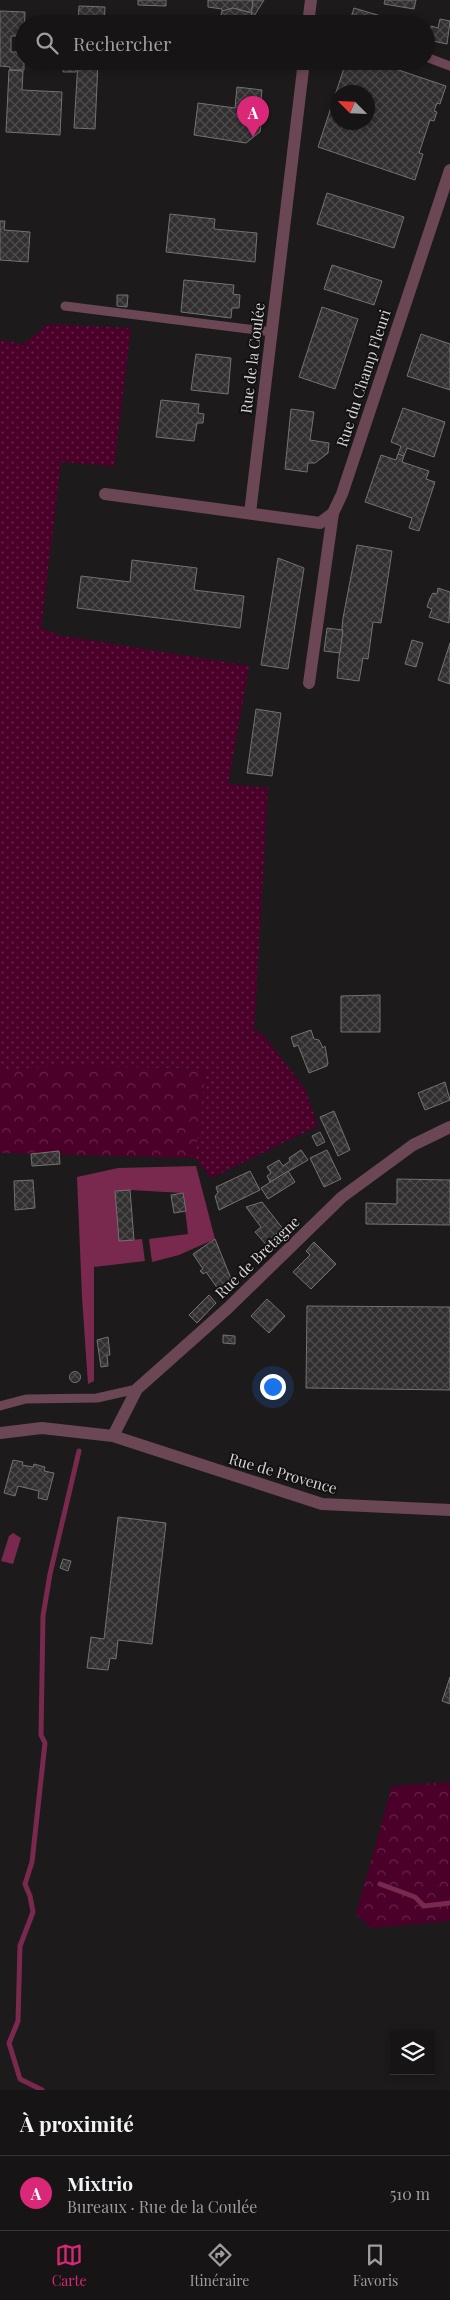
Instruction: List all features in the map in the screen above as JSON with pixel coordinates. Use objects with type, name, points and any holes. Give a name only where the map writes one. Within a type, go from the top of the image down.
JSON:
[{"type":"street","points":[[309,15],[311,0]]},
{"type":"street","name":"Rue de la Coulée","points":[[250,513],[303,70]]},
{"type":"street","name":"Rue du Champ Fleuri","points":[[309,683],[333,513],[342,494],[450,170]]},
{"type":"street","points":[[105,494],[320,523],[333,513]]},
{"type":"street","name":"Rue de Bretagne","points":[[113,1436],[137,1390],[228,1308],[342,1197],[413,1145],[450,1127]]},
{"type":"street","name":"Rue de Provence","points":[[0,1433],[42,1428],[113,1436],[322,1504],[450,1510]]},
{"type":"lane","points":[[435,60],[450,66]]},
{"type":"lane","points":[[65,306],[272,332]]},
{"type":"lane","points":[[0,1406],[26,1399],[96,1398],[137,1390]]},
{"type":"green space","points":[[48,324],[131,328],[114,466],[61,462],[41,628],[58,635],[249,666],[228,784],[268,788],[254,1032],[262,1033],[305,1089],[318,1126],[211,1178],[195,1158],[206,1069],[61,1066],[0,1070],[0,340],[24,344]]},
{"type":"green space","points":[[61,1066],[206,1069],[195,1158],[0,1153],[0,1070]]},
{"type":"green space","points":[[450,1782],[450,1921],[371,1928],[356,1914],[392,1786]]},
{"type":"shaded area","points":[[196,1166],[215,1239],[179,1255],[152,1262],[149,1239],[188,1234],[183,1193],[115,1191],[119,1241],[142,1239],[145,1261],[94,1267],[94,1381],[88,1384],[77,1177],[118,1168]]},
{"type":"shaded area","points":[[13,1533],[21,1538],[13,1564],[1,1561],[9,1536]]},
{"type":"building","points":[[138,0],[166,0],[166,6],[138,5]]},
{"type":"building","points":[[208,0],[253,0],[252,13],[237,9],[222,11],[222,9],[208,7]]},
{"type":"building","points":[[253,0],[264,0],[255,15],[251,15]]},
{"type":"building","points":[[385,0],[416,0],[414,9],[384,4]]},
{"type":"building","points":[[79,6],[105,7],[105,15],[78,15]]},
{"type":"building","points":[[233,8],[252,13],[252,15],[221,15],[222,11]]},
{"type":"building","points":[[354,8],[378,15],[352,15]]},
{"type":"building","points":[[0,11],[25,12],[25,15],[15,15],[15,36],[11,36],[11,52],[15,52],[15,70],[10,70],[10,67],[0,66]]},
{"type":"building","points":[[440,19],[450,21],[447,44],[435,41],[435,27],[438,28]]},
{"type":"building","points":[[9,70],[23,71],[22,90],[62,92],[60,135],[6,132]]},
{"type":"building","points":[[63,70],[76,70],[76,72],[63,72]]},
{"type":"building","points":[[77,70],[98,70],[95,129],[74,128]]},
{"type":"building","points":[[343,70],[399,70],[446,86],[440,104],[437,103],[434,111],[437,112],[434,121],[430,120],[419,153],[423,154],[415,180],[318,147],[330,111],[330,130],[375,130],[375,85],[338,85]]},
{"type":"building","points":[[237,87],[262,90],[259,117],[262,117],[260,132],[246,143],[194,135],[198,103],[235,108]]},
{"type":"building","points":[[327,193],[404,217],[394,248],[317,224]]},
{"type":"building","points":[[170,214],[215,219],[214,229],[257,233],[255,262],[166,252]]},
{"type":"building","points":[[0,221],[5,221],[4,230],[30,232],[28,262],[0,260]]},
{"type":"building","points":[[332,265],[382,281],[374,305],[324,289]]},
{"type":"building","points":[[184,280],[234,285],[233,294],[240,295],[239,308],[232,308],[231,318],[181,312]]},
{"type":"building","points":[[117,295],[128,295],[127,307],[117,306]]},
{"type":"building","points":[[322,307],[358,319],[335,389],[299,377]]},
{"type":"building","points":[[421,334],[450,344],[450,390],[407,376]]},
{"type":"building","points":[[196,354],[231,358],[228,394],[191,390]]},
{"type":"building","points":[[161,400],[199,404],[198,413],[204,414],[203,423],[197,423],[194,441],[156,437]]},
{"type":"building","points":[[403,408],[445,422],[434,457],[407,448],[404,456],[398,454],[401,446],[391,442]]},
{"type":"building","points":[[291,409],[314,412],[310,440],[329,443],[328,453],[315,463],[308,463],[307,472],[285,469]]},
{"type":"building","points":[[398,454],[404,456],[402,462],[429,471],[426,479],[435,482],[419,531],[409,528],[412,518],[365,502],[381,455],[396,460]]},
{"type":"building","points":[[357,545],[392,551],[381,623],[373,622],[368,659],[363,658],[359,681],[337,678],[343,618]]},
{"type":"building","points":[[278,558],[304,568],[288,669],[261,665]]},
{"type":"building","points":[[132,560],[197,568],[194,590],[244,596],[240,628],[77,608],[81,576],[130,582]]},
{"type":"building","points":[[438,588],[450,592],[449,623],[429,617],[432,609],[427,607],[433,593],[437,594]]},
{"type":"building","points":[[327,628],[343,630],[340,653],[324,651]]},
{"type":"building","points":[[412,640],[423,643],[416,667],[405,664]]},
{"type":"building","points":[[450,643],[450,684],[438,680]]},
{"type":"building","points":[[256,709],[281,713],[272,776],[247,773]]},
{"type":"building","points":[[380,995],[380,1032],[341,1032],[341,996]]},
{"type":"building","points":[[311,1030],[314,1039],[319,1040],[323,1048],[325,1046],[328,1063],[327,1066],[309,1073],[298,1045],[294,1047],[291,1037]]},
{"type":"building","points":[[445,1082],[450,1100],[425,1110],[418,1093]]},
{"type":"building","points":[[334,1111],[350,1150],[338,1156],[320,1117]]},
{"type":"building","points":[[320,1132],[325,1142],[317,1146],[312,1136]]},
{"type":"building","points":[[301,1150],[308,1160],[270,1182],[267,1176],[271,1173],[267,1167],[279,1160],[283,1166],[290,1161],[289,1158]]},
{"type":"building","points":[[327,1150],[341,1179],[324,1187],[310,1158]]},
{"type":"building","points":[[59,1151],[60,1164],[32,1166],[31,1154]]},
{"type":"building","points":[[250,1171],[260,1190],[219,1210],[215,1196],[218,1193],[216,1187]]},
{"type":"building","points":[[288,1171],[295,1182],[268,1199],[261,1188]]},
{"type":"building","points":[[397,1179],[450,1180],[450,1225],[366,1224],[366,1203],[397,1204]]},
{"type":"building","points":[[33,1180],[35,1208],[15,1210],[14,1181]]},
{"type":"building","points":[[130,1190],[134,1240],[119,1241],[115,1191]]},
{"type":"building","points":[[183,1193],[186,1211],[174,1213],[171,1195]]},
{"type":"building","points":[[262,1202],[287,1234],[270,1249],[255,1232],[261,1227],[246,1207]]},
{"type":"building","points":[[215,1239],[234,1286],[223,1296],[206,1272],[203,1274],[200,1271],[203,1269],[193,1254]]},
{"type":"building","points":[[314,1242],[336,1264],[311,1289],[293,1272],[310,1255],[306,1251]]},
{"type":"building","points":[[209,1295],[216,1303],[197,1323],[189,1315]]},
{"type":"building","points":[[267,1299],[285,1316],[269,1333],[251,1316]]},
{"type":"building","points":[[307,1306],[450,1307],[450,1390],[306,1388]]},
{"type":"building","points":[[223,1335],[235,1336],[235,1344],[223,1343]]},
{"type":"building","points":[[108,1337],[110,1355],[107,1355],[108,1366],[101,1367],[97,1340]]},
{"type":"building","points":[[73,1372],[77,1372],[80,1377],[79,1381],[73,1382],[70,1379],[70,1375]]},
{"type":"building","points":[[13,1460],[23,1462],[22,1465],[33,1467],[34,1464],[45,1467],[44,1471],[54,1473],[47,1500],[38,1498],[39,1491],[18,1486],[15,1496],[4,1493]]},
{"type":"building","points":[[118,1517],[166,1523],[152,1644],[118,1640],[116,1659],[110,1658],[108,1670],[87,1668],[91,1637],[104,1639]]},
{"type":"building","points":[[63,1559],[71,1561],[68,1571],[60,1568]]},
{"type":"building","points":[[450,1677],[450,1704],[442,1701]]},
{"type":"waterway","points":[[42,2090],[20,2079],[9,2043],[18,2021],[20,1946],[33,1912],[30,1896],[25,1884],[32,1862],[45,1743],[41,1735],[43,1616],[50,1574],[79,1451]]},
{"type":"waterway","points":[[380,1884],[415,1897],[424,1906],[450,1903]]},
{"type":"place","name":"Mixtrio","points":[[253,137]]}]
